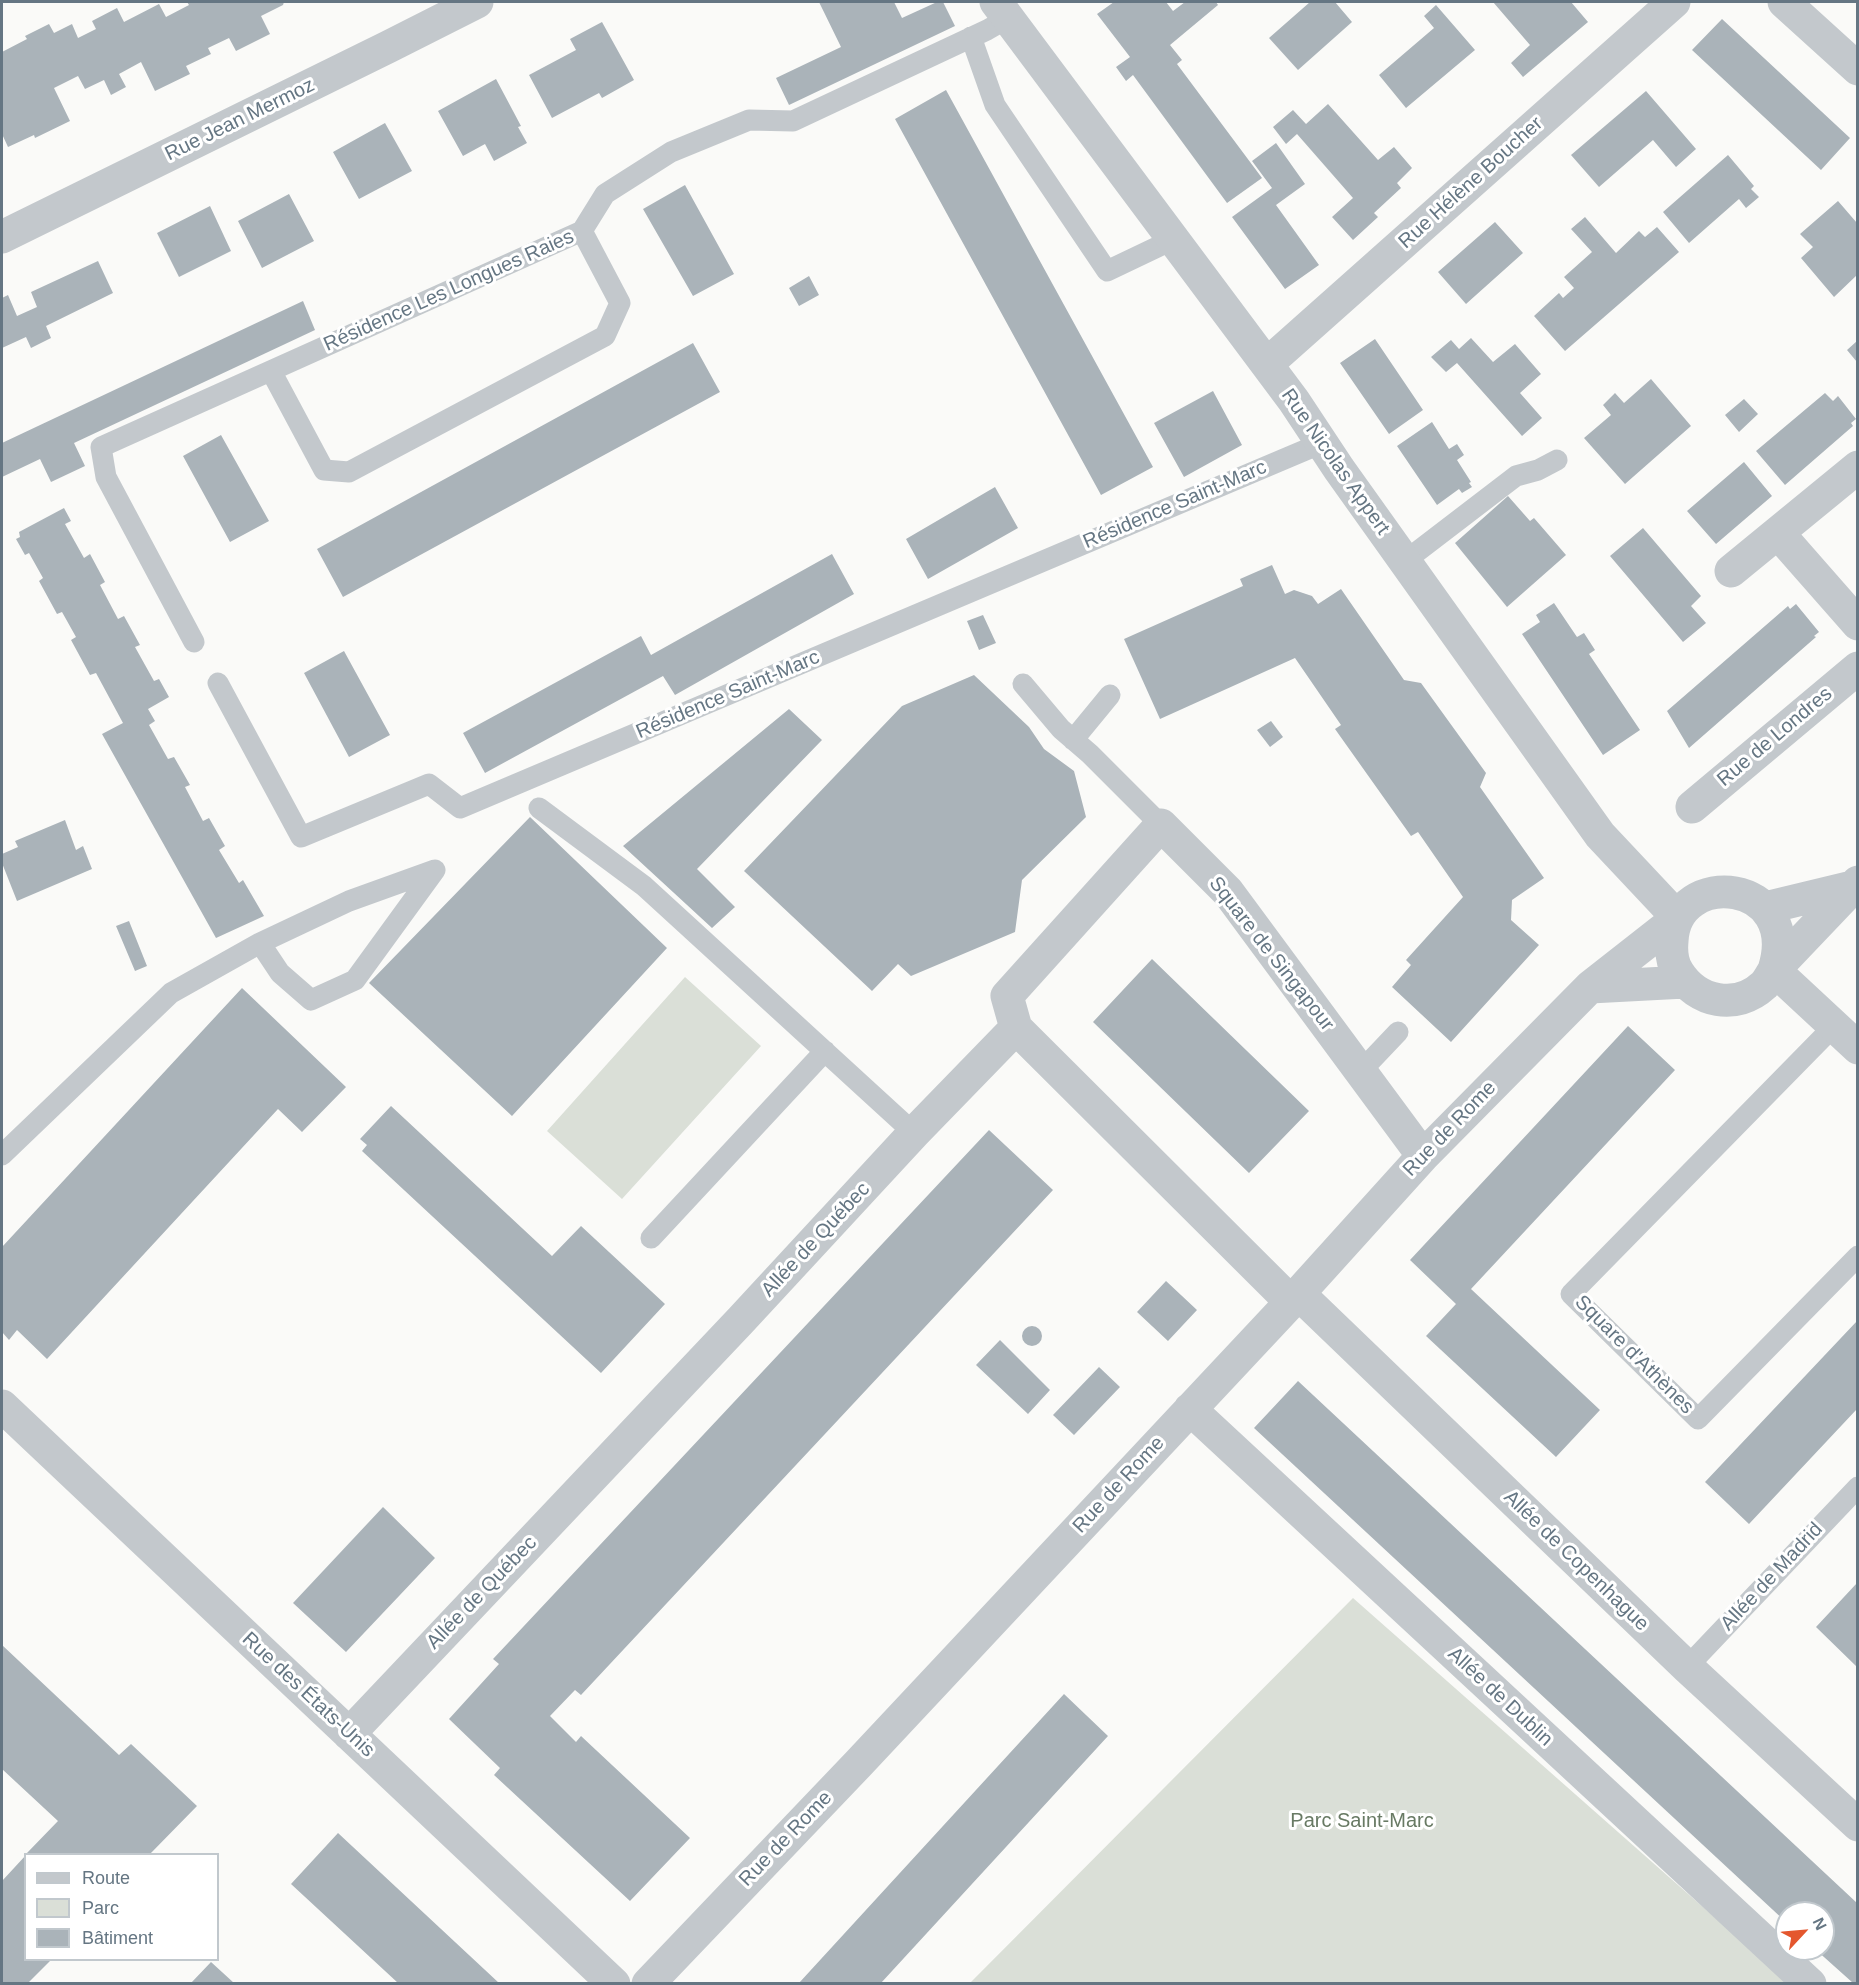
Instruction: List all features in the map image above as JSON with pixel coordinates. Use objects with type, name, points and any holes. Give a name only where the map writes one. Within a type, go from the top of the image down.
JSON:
[{"type":"street","name":"Rue Jean Mermoz","points":[[2,237],[477,2]]},
{"type":"street","name":"Rue Hélène Boucher","points":[[1267,364],[1674,2]]},
{"type":"street","points":[[1784,2],[1857,69]]},
{"type":"street","name":"Rue Nicolas Appert","points":[[1002,10],[1267,364],[1600,835],[1678,918]]},
{"type":"street","points":[[1731,571],[1857,467]]},
{"type":"street","points":[[1778,533],[1857,624]]},
{"type":"street","name":"Rue de Londres","points":[[1692,807],[1857,668]]},
{"type":"street","points":[[1161,825],[1007,996],[1016,1028],[1295,1298]]},
{"type":"street","name":"Square de Singapour","points":[[1161,825],[1228,892],[1423,1155]]},
{"type":"street","points":[[1765,909],[1855,885]]},
{"type":"street","points":[[1774,970],[1779,954],[1779,938],[1775,922],[1752,898],[1736,892],[1719,892],[1703,896],[1689,905],[1678,918],[1672,934],[1671,951],[1676,968],[1685,982],[1698,994],[1716,1000],[1733,1000],[1750,995],[1765,984],[1774,970],[1855,885]]},
{"type":"street","name":"Rue de Rome","points":[[648,1983],[859,1763],[1295,1298],[1423,1155],[1590,987],[1678,918]]},
{"type":"street","points":[[1774,970],[1857,1048]]},
{"type":"street","points":[[1590,987],[1685,982]]},
{"type":"street","name":"Allée de Québec","points":[[349,1734],[741,1320],[914,1133],[1016,1028]]},
{"type":"street","name":"Allée de Copenhague","points":[[1295,1298],[1857,1825]]},
{"type":"street","name":"Rue des États-Unis","points":[[2,1406],[614,1983]]},
{"type":"street","name":"Allée de Dublin","points":[[1190,1409],[1810,1983]]},
{"type":"lane","name":"Résidence Les Longues Raies","points":[[194,642],[106,477],[101,447],[582,231],[605,194],[671,152],[749,120],[794,121],[971,37],[1002,10]]},
{"type":"lane","points":[[971,37],[996,105],[1107,271],[1172,240]]},
{"type":"lane","points":[[271,371],[324,470],[349,472],[605,336],[620,303],[582,231]]},
{"type":"lane","name":"Résidence Saint-Marc","points":[[218,683],[301,837],[429,784],[460,808],[1322,443]]},
{"type":"lane","points":[[1405,561],[1516,476],[1538,470],[1557,460]]},
{"type":"lane","points":[[1023,684],[1061,729],[1161,825]]},
{"type":"lane","points":[[1073,740],[1110,695]]},
{"type":"lane","points":[[539,808],[644,886],[914,1133]]},
{"type":"lane","points":[[2,1155],[171,993],[260,943],[349,901],[435,870],[355,980],[311,1000],[280,973],[260,943]]},
{"type":"lane","name":"Square d'Athènes","points":[[1834,1026],[1571,1294],[1698,1419],[1857,1256]]},
{"type":"lane","points":[[1360,1071],[1398,1032]]},
{"type":"lane","points":[[651,1238],[825,1051]]},
{"type":"lane","name":"Allée de Madrid","points":[[1687,1667],[1853,1500]]},
{"type":"green space","points":[[685,977],[761,1046],[622,1199],[547,1131]]},
{"type":"green space","name":"Parc Saint-Marc","points":[[1353,1598],[1789,1983],[969,1984]]},
{"type":"building","points":[[187,2],[284,2],[283,5],[261,16],[270,34],[236,51],[229,38],[208,48],[211,54],[186,66],[190,74],[155,91],[141,62],[119,74],[126,87],[111,95],[104,80],[85,89],[78,76],[54,88],[70,121],[35,138],[34,135],[8,147],[2,134],[2,52],[27,39],[25,36],[49,24],[54,33],[72,24],[78,38],[96,29],[92,21],[117,8],[124,22],[159,4],[166,17],[189,5]]},
{"type":"building","points":[[819,2],[894,2],[902,18],[937,2],[943,2],[955,26],[789,105],[776,78],[841,47]]},
{"type":"building","points":[[1114,2],[1166,2],[1173,11],[1185,2],[1216,2],[1218,5],[1170,45],[1182,60],[1177,64],[1262,178],[1227,203],[1133,75],[1126,81],[1116,67],[1130,57],[1097,14]]},
{"type":"building","points":[[1310,2],[1335,2],[1352,22],[1298,70],[1269,38]]},
{"type":"building","points":[[1493,2],[1571,2],[1588,22],[1523,77],[1511,63],[1530,45]]},
{"type":"building","points":[[1436,5],[1475,50],[1406,108],[1379,75],[1434,28],[1424,16]]},
{"type":"building","points":[[1722,19],[1850,138],[1821,170],[1692,50]]},
{"type":"building","points":[[602,22],[634,80],[602,98],[599,93],[552,118],[529,75],[576,50],[570,39]]},
{"type":"building","points":[[496,79],[521,126],[518,127],[527,143],[494,161],[485,144],[463,156],[438,111]]},
{"type":"building","points":[[946,90],[1153,467],[1101,495],[895,119]]},
{"type":"building","points":[[1646,91],[1696,149],[1676,167],[1653,140],[1599,187],[1571,155]]},
{"type":"building","points":[[1328,104],[1378,160],[1394,147],[1412,168],[1397,183],[1401,188],[1374,213],[1378,217],[1353,240],[1332,217],[1353,198],[1297,134],[1286,144],[1273,127],[1293,110],[1306,124]]},
{"type":"building","points":[[385,123],[412,171],[359,199],[333,152]]},
{"type":"building","points":[[1276,143],[1305,184],[1276,205],[1319,265],[1285,289],[1232,217],[1272,188],[1252,161]]},
{"type":"building","points":[[1728,155],[1754,186],[1751,189],[1759,197],[1746,208],[1739,199],[1689,243],[1663,212]]},
{"type":"building","points":[[685,185],[734,274],[693,296],[643,209]]},
{"type":"building","points":[[289,194],[314,241],[262,268],[238,221]]},
{"type":"building","points":[[1838,201],[1857,223],[1857,275],[1834,297],[1801,258],[1813,247],[1800,234]]},
{"type":"building","points":[[210,206],[231,251],[179,277],[157,233]]},
{"type":"building","points":[[1585,217],[1616,253],[1639,231],[1645,237],[1657,227],[1679,252],[1565,351],[1534,316],[1559,293],[1563,298],[1574,288],[1564,277],[1592,252],[1571,229]]},
{"type":"building","points":[[1495,222],[1523,253],[1466,304],[1438,272]]},
{"type":"building","points":[[98,261],[113,293],[46,326],[51,338],[31,348],[26,337],[2,348],[2,298],[8,295],[17,316],[37,307],[31,292]]},
{"type":"building","points":[[809,276],[819,295],[799,306],[789,288]]},
{"type":"building","points":[[303,301],[315,330],[74,443],[85,466],[51,482],[40,459],[2,477],[2,443]]},
{"type":"building","points":[[1471,338],[1493,362],[1515,344],[1541,374],[1520,393],[1542,418],[1522,436],[1457,363],[1446,372],[1431,357],[1451,340],[1459,349]]},
{"type":"building","points":[[1375,339],[1423,410],[1389,434],[1340,363]]},
{"type":"building","points":[[1857,341],[1857,362],[1847,350]]},
{"type":"building","points":[[693,343],[720,392],[343,597],[317,549]]},
{"type":"building","points":[[1651,379],[1691,426],[1625,484],[1584,438],[1611,415],[1603,405],[1615,393],[1624,403]]},
{"type":"building","points":[[1213,391],[1242,445],[1184,477],[1154,423]]},
{"type":"building","points":[[1825,393],[1833,401],[1838,396],[1856,419],[1851,423],[1853,426],[1785,485],[1756,451]]},
{"type":"building","points":[[1744,399],[1758,414],[1739,432],[1725,415]]},
{"type":"building","points":[[1432,422],[1449,449],[1457,444],[1464,455],[1457,460],[1472,487],[1462,493],[1459,489],[1437,505],[1397,446]]},
{"type":"building","points":[[221,435],[269,521],[230,542],[183,456]]},
{"type":"building","points":[[1744,462],[1772,496],[1716,544],[1687,511]]},
{"type":"building","points":[[995,487],[1018,528],[928,579],[906,539]]},
{"type":"building","points":[[1508,496],[1530,521],[1534,518],[1566,555],[1507,607],[1455,543]]},
{"type":"building","points":[[64,508],[71,521],[65,524],[84,558],[90,554],[105,582],[100,585],[118,619],[124,616],[140,645],[135,647],[154,681],[159,679],[169,697],[148,709],[155,721],[149,725],[168,759],[174,757],[190,785],[185,787],[203,821],[209,818],[225,846],[219,850],[239,883],[243,880],[264,916],[216,938],[102,734],[123,723],[96,673],[90,675],[71,640],[76,637],[62,612],[57,614],[39,581],[43,578],[29,553],[25,555],[16,539],[20,537],[19,532]]},
{"type":"building","points":[[1643,528],[1701,596],[1691,606],[1706,623],[1683,642],[1610,556]]},
{"type":"building","points":[[832,554],[854,594],[675,695],[663,676],[485,773],[463,733],[641,636],[651,655]]},
{"type":"building","points":[[1272,565],[1285,594],[1294,590],[1312,596],[1318,604],[1341,589],[1404,680],[1421,683],[1486,773],[1480,787],[1544,878],[1512,900],[1511,920],[1539,945],[1451,1042],[1392,987],[1411,965],[1406,960],[1463,897],[1418,832],[1411,836],[1335,729],[1341,725],[1295,658],[1160,719],[1124,639],[1243,586],[1240,579]]},
{"type":"building","points":[[1554,603],[1577,637],[1584,633],[1595,650],[1589,654],[1640,730],[1603,755],[1522,634],[1540,622],[1536,615]]},
{"type":"building","points":[[1796,604],[1819,632],[1814,636],[1816,637],[1689,748],[1667,711],[1788,606],[1790,609]]},
{"type":"building","points":[[983,615],[996,643],[979,650],[967,621]]},
{"type":"building","points":[[344,651],[390,735],[349,757],[304,673]]},
{"type":"building","points":[[974,675],[1029,727],[1044,749],[1074,771],[1086,817],[1022,880],[1015,932],[911,976],[898,964],[872,991],[744,871],[902,706]]},
{"type":"building","points":[[789,709],[822,740],[697,869],[735,907],[712,928],[623,846]]},
{"type":"building","points":[[1271,721],[1283,737],[1270,747],[1257,730]]},
{"type":"building","points":[[530,817],[667,948],[512,1116],[369,983]]},
{"type":"building","points":[[65,820],[76,850],[83,846],[92,869],[17,901],[2,863],[2,854],[18,847],[15,841]]},
{"type":"building","points":[[129,921],[147,966],[135,971],[116,926]]},
{"type":"building","points":[[1152,959],[1309,1111],[1249,1173],[1093,1022]]},
{"type":"building","points":[[242,988],[346,1087],[302,1132],[278,1109],[47,1359],[17,1330],[9,1340],[2,1332],[2,1247]]},
{"type":"building","points":[[1628,1026],[1675,1070],[1471,1289],[1600,1410],[1556,1457],[1426,1336],[1456,1304],[1410,1260]]},
{"type":"building","points":[[391,1106],[552,1256],[581,1226],[665,1304],[601,1373],[362,1151],[367,1145],[360,1139]]},
{"type":"building","points":[[989,1130],[1053,1190],[581,1695],[575,1690],[550,1716],[576,1742],[581,1736],[690,1838],[630,1901],[494,1775],[500,1768],[449,1719],[499,1664],[493,1659]]},
{"type":"building","points":[[1166,1281],[1197,1310],[1168,1341],[1137,1312]]},
{"type":"building","points":[[1857,1321],[1857,1409],[1749,1524],[1705,1482]]},
{"type":"building","points":[[1032,1326],[1039,1329],[1042,1336],[1039,1343],[1032,1346],[1025,1343],[1022,1336],[1025,1329]]},
{"type":"building","points":[[1000,1340],[1050,1390],[1028,1414],[976,1365]]},
{"type":"building","points":[[1099,1367],[1120,1387],[1074,1435],[1053,1415]]},
{"type":"building","points":[[1298,1381],[1857,1903],[1857,1983],[1853,1983],[1828,1961],[1835,1961],[1835,1901],[1775,1901],[1775,1912],[1254,1428]]},
{"type":"building","points":[[383,1507],[435,1558],[346,1652],[293,1603]]},
{"type":"building","points":[[1857,1583],[1857,1667],[1816,1627]]},
{"type":"building","points":[[2,1645],[119,1755],[131,1744],[197,1806],[151,1853],[27,1853],[58,1821],[2,1769]]},
{"type":"building","points":[[1064,1694],[1108,1736],[881,1983],[799,1983]]},
{"type":"building","points":[[338,1833],[499,1983],[398,1983],[291,1884]]},
{"type":"building","points":[[24,1857],[24,1961],[50,1961],[28,1983],[2,1983],[2,1881]]},
{"type":"building","points":[[211,1962],[234,1983],[191,1983]]}]
